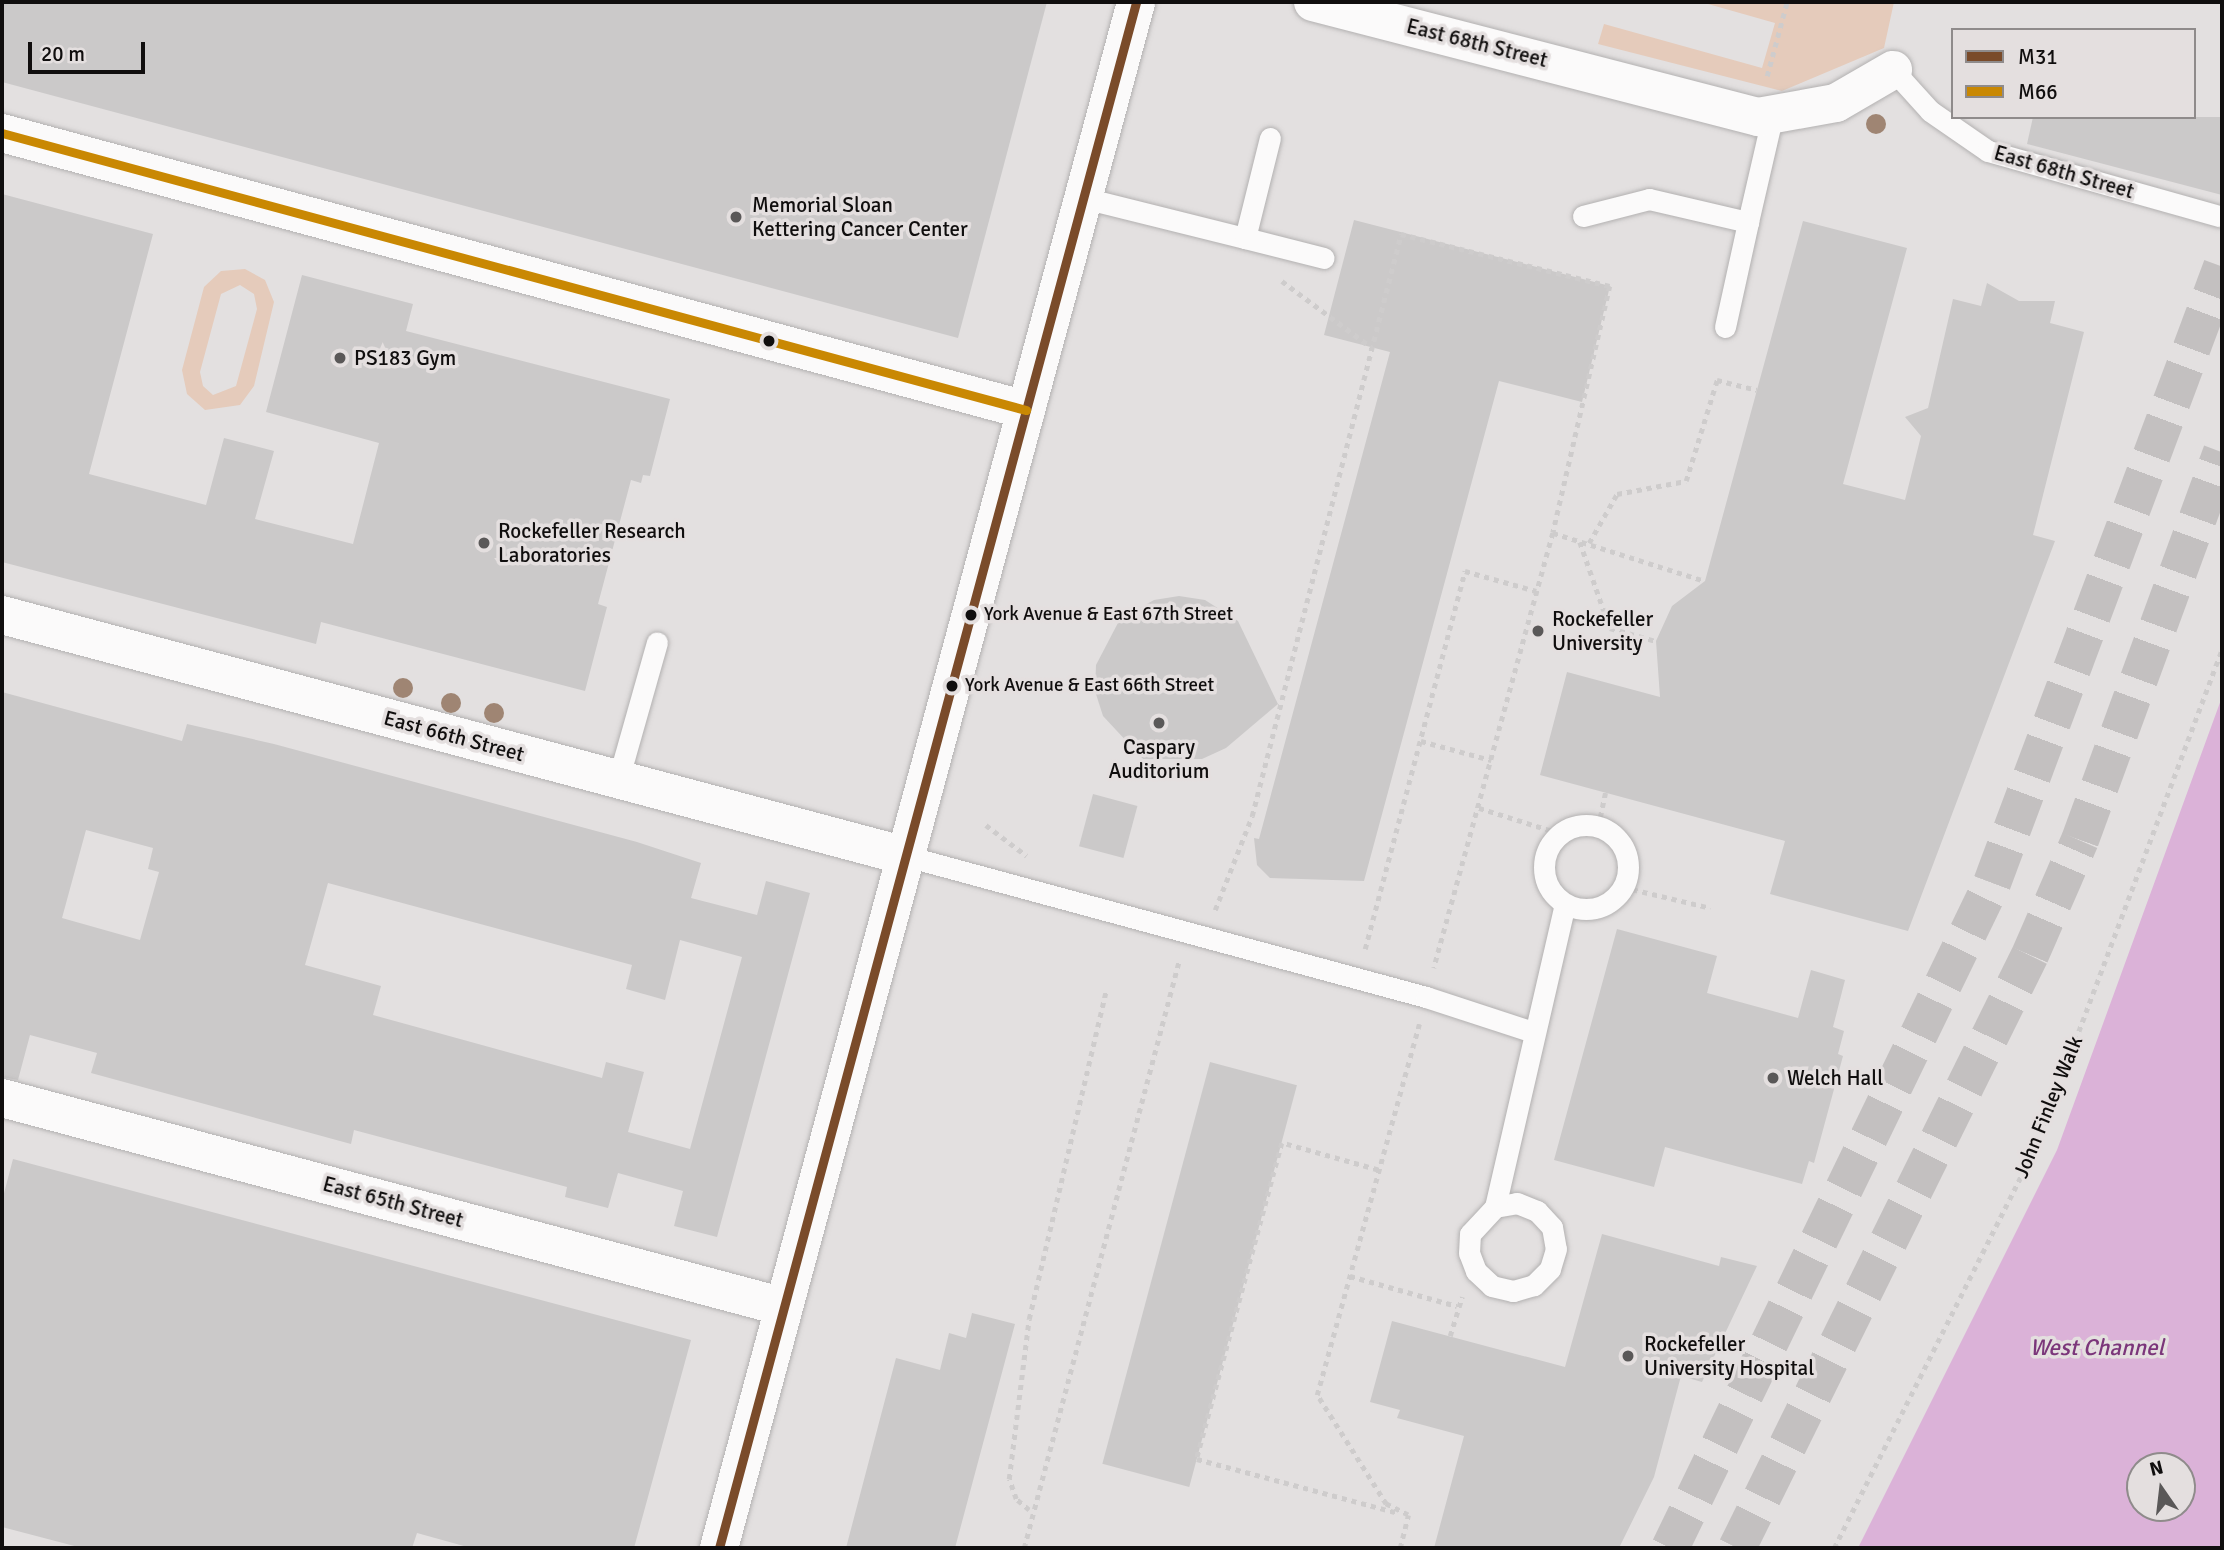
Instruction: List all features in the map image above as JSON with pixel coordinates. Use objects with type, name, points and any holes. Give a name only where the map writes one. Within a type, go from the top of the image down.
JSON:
[{"type":"street","points":[[719,1548],[1136,2]]},
{"type":"street","name":"East 68th Street","points":[[1313,2],[1559,64],[1768,102]]},
{"type":"street","points":[[1768,102],[1836,103],[1893,70]]},
{"type":"street","points":[[2,133],[1026,410]]},
{"type":"street","name":"East 66th Street","points":[[2,615],[906,856]]},
{"type":"street","name":"East 65th Street","points":[[2,1098],[784,1307]]},
{"type":"lane","name":"East 68th Street","points":[[1893,70],[1930,111],[1988,151],[2220,216]]},
{"type":"lane","points":[[1724,327],[1748,222],[1768,102]]},
{"type":"lane","points":[[1245,238],[1270,138]]},
{"type":"lane","points":[[1084,198],[1324,258]]},
{"type":"lane","points":[[1583,216],[1649,199],[1748,222]]},
{"type":"lane","points":[[618,780],[657,642]]},
{"type":"lane","points":[[1577,826],[1598,827],[1624,849],[1628,861],[1623,887],[1598,908],[1565,904],[1549,888],[1544,866],[1550,845],[1562,834],[1577,826]]},
{"type":"lane","points":[[906,856],[1426,997],[1534,1032]]},
{"type":"lane","points":[[1495,1207],[1517,1203],[1537,1211],[1552,1227],[1556,1249],[1550,1269],[1534,1285],[1513,1291],[1492,1286],[1476,1271],[1470,1234],[1495,1207],[1565,904]]},
{"type":"path","points":[[1768,102],[1787,2]]},
{"type":"path","points":[[1213,914],[1252,816],[1401,234],[1610,286],[1553,533],[1432,976]]},
{"type":"path","points":[[1589,543],[1617,494],[1686,481],[1717,380],[1757,390]]},
{"type":"path","points":[[1553,533],[1705,582]]},
{"type":"path","points":[[1580,541],[1610,628],[1656,640]]},
{"type":"path","points":[[1363,957],[1465,571],[1536,592]]},
{"type":"path","name":"John Finley Walk","points":[[1833,1548],[2033,1153],[2222,649]]},
{"type":"path","points":[[1421,741],[1491,760]]},
{"type":"path","points":[[1598,827],[1605,793]]},
{"type":"path","points":[[1479,808],[1562,834]]},
{"type":"path","points":[[1623,887],[1711,908]]},
{"type":"path","points":[[1024,1548],[1029,1510],[1180,957]]},
{"type":"path","points":[[1029,1510],[1016,1499],[1009,1479],[1029,1319],[1106,991]]},
{"type":"path","points":[[1408,1515],[1386,1504],[1317,1395],[1420,1022]]},
{"type":"path","points":[[1378,1170],[1282,1143],[1197,1459],[1408,1515]]},
{"type":"path","points":[[1350,1276],[1457,1306]]},
{"type":"path","points":[[1400,1548],[1408,1515]]},
{"type":"shaded area","points":[[1701,2],[1894,2],[1884,48],[1782,91],[1598,44],[1604,24],[1762,68],[1775,23]]},
{"type":"shaded area","points":[[245,269],[265,280],[274,302],[254,386],[240,405],[205,410],[187,394],[182,370],[204,287],[221,271]],"holes":[[[240,285],[254,294],[257,309],[236,386],[213,395],[203,386],[200,372],[221,294]]]},
{"type":"water","name":"West Channel","points":[[2222,697],[2222,1548],[1858,1548],[2057,1150]]},
{"type":"building","name":"Memorial Sloan Kettering Cancer Center","points":[[2,2],[1047,2],[958,338],[2,82]]},
{"type":"building","points":[[2222,117],[2222,195],[2027,144],[2033,119]]},
{"type":"building","points":[[2,194],[153,234],[89,474],[206,505],[224,438],[274,451],[255,519],[353,544],[379,443],[266,412],[302,275],[413,304],[406,331],[670,399],[650,476],[643,475],[641,483],[631,480],[598,604],[607,607],[585,691],[321,622],[316,644],[2,562]]},
{"type":"building","points":[[1354,220],[1610,286],[1582,402],[1499,381],[1364,881],[1270,878],[1257,865],[1254,838],[1259,839],[1390,352],[1324,335]]},
{"type":"building","points":[[1803,221],[1907,248],[1843,484],[1905,500],[1921,436],[1905,417],[1928,408],[1953,299],[1981,306],[1987,283],[2019,301],[2055,301],[2050,323],[2084,332],[2033,535],[2055,541],[1908,931],[1770,894],[1785,841],[1540,775],[1567,672],[1660,697],[1656,641],[1672,606],[1705,581]]},
{"type":"building","points":[[1179,596],[1205,600],[1238,621],[1278,704],[1226,748],[1202,759],[1143,759],[1103,716],[1095,691],[1096,665],[1120,619],[1154,600]]},
{"type":"building","points":[[2,692],[182,741],[187,724],[274,744],[637,842],[701,863],[691,898],[757,915],[766,881],[810,893],[717,1237],[674,1226],[683,1191],[618,1173],[608,1208],[565,1197],[567,1187],[354,1130],[351,1144],[91,1073],[97,1053],[30,1035],[18,1080],[2,1077]],"holes":[[[86,830],[153,848],[148,869],[159,872],[140,940],[62,918]],[[328,883],[632,965],[626,989],[665,1000],[680,940],[742,957],[690,1149],[628,1132],[644,1072],[606,1062],[602,1078],[373,1015],[381,986],[305,965]]]},
{"type":"building","points":[[1093,794],[1137,806],[1123,858],[1079,846]]},
{"type":"building","points":[[1617,929],[1717,956],[1707,993],[1798,1018],[1811,970],[1845,980],[1833,1027],[1844,1031],[1838,1054],[1843,1056],[1814,1163],[1809,1161],[1802,1184],[1665,1147],[1654,1187],[1554,1160]]},
{"type":"building","points":[[1210,1062],[1297,1085],[1189,1487],[1102,1464]]},
{"type":"building","points":[[13,1159],[691,1340],[634,1548],[471,1548],[417,1533],[412,1548],[82,1548],[2,1527],[2,1201]]},
{"type":"building","points":[[1602,1234],[1719,1266],[1721,1257],[1757,1266],[1702,1382],[1681,1376],[1654,1477],[1619,1548],[1434,1548],[1464,1436],[1397,1418],[1400,1410],[1370,1402],[1392,1321],[1565,1367]]},
{"type":"building","points":[[972,1313],[1015,1324],[955,1548],[846,1548],[896,1358],[940,1370],[949,1333],[966,1338]]},
{"type":"tunnel","points":[[1670,1548],[1992,883],[2222,267]]},
{"type":"tunnel","points":[[1737,1548],[2030,955],[2080,840],[2222,452]]},
{"type":"transit line","name":"M31","points":[[719,1548],[1136,2]]},
{"type":"transit line","name":"M66","points":[[2,133],[1026,410]]},
{"type":"place","name":"Memorial Sloan Kettering Cancer Center","points":[[736,217]]},
{"type":"place","name":"PS183 Gym","points":[[340,358]]},
{"type":"place","name":"Rockefeller Research Laboratories","points":[[484,543]]},
{"type":"place","name":"York Avenue & East 67th Street","points":[[971,615]]},
{"type":"place","name":"Rockefeller University","points":[[1538,631]]},
{"type":"place","name":"York Avenue & East 66th Street","points":[[952,686]]},
{"type":"place","name":"Caspary Auditorium","points":[[1159,723]]},
{"type":"place","name":"Welch Hall","points":[[1773,1078]]},
{"type":"place","name":"Rockefeller University Hospital","points":[[1628,1356]]}]
